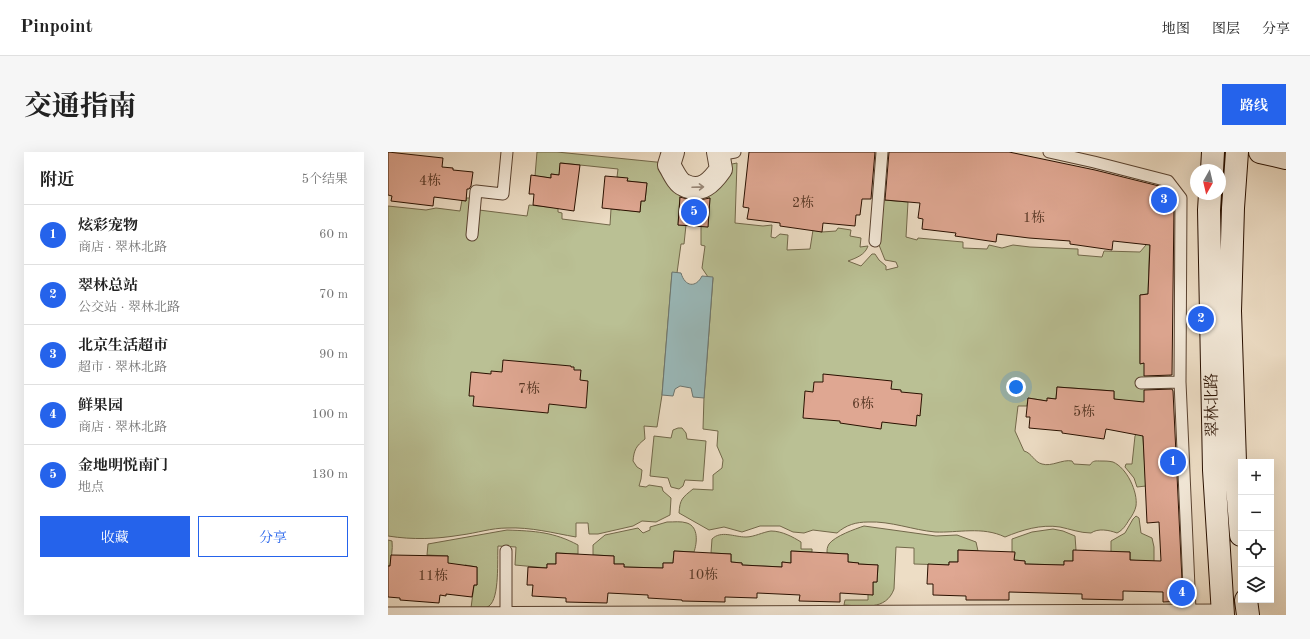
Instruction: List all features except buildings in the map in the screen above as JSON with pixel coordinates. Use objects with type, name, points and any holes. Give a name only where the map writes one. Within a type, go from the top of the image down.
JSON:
[{"type":"main road","points":[[670,152],[669,165],[677,178],[684,185],[696,188],[705,186],[714,180],[721,169],[724,153]]},
{"type":"main road","points":[[1212,164],[1213,152]]},
{"type":"main road","name":"翠林北路","points":[[1237,152],[1233,208],[1230,311],[1235,462],[1241,531]]},
{"type":"main road","points":[[1260,152],[1286,158]]},
{"type":"main road","name":"翠林北路","points":[[1210,200],[1214,470],[1222,613]]},
{"type":"main road","points":[[1246,603],[1248,615]]},
{"type":"lane","points":[[472,235],[476,191],[503,194],[507,152]]},
{"type":"lane","points":[[875,241],[882,152]]},
{"type":"lane","points":[[1049,152],[1168,180],[1181,198],[1180,382],[1190,610]]},
{"type":"lane","points":[[1141,383],[1180,382]]},
{"type":"lane","points":[[506,551],[506,613]]},
{"type":"lane","points":[[388,613],[1190,610],[1222,613]]},
{"type":"green space","points":[[537,152],[557,152],[666,163],[687,196],[680,196],[678,225],[686,225],[684,244],[681,244],[677,273],[672,273],[662,395],[657,427],[644,426],[645,439],[636,448],[633,461],[637,467],[642,470],[639,486],[646,487],[649,485],[662,487],[663,491],[671,498],[670,515],[656,522],[642,521],[633,526],[598,534],[589,534],[588,523],[576,523],[576,537],[525,528],[501,528],[434,538],[388,536],[388,206],[426,210],[436,208],[460,211],[462,200],[466,201],[466,198],[471,198],[479,210],[527,216],[529,205],[558,208],[558,212],[562,213],[562,219],[610,225],[611,209],[620,210],[621,208],[640,212],[641,201],[645,201],[647,183],[627,181],[627,179],[617,177],[618,169],[561,163],[559,175],[551,174],[551,178],[535,176]]},
{"type":"green space","points":[[737,163],[735,223],[763,226],[772,225],[771,237],[775,238],[780,234],[788,235],[787,250],[810,249],[813,230],[822,232],[836,231],[838,228],[851,230],[850,236],[861,238],[860,247],[868,246],[862,254],[848,261],[861,266],[872,254],[875,254],[886,266],[886,270],[898,267],[896,262],[885,260],[879,245],[884,200],[908,202],[906,237],[917,240],[918,238],[963,242],[963,248],[987,249],[989,245],[1002,248],[1013,245],[1078,249],[1078,255],[1102,257],[1104,251],[1140,252],[1146,245],[1147,233],[1150,233],[1148,294],[1140,295],[1140,363],[1144,363],[1170,375],[1170,391],[1146,405],[1114,399],[1114,391],[1057,387],[1056,399],[1048,398],[1047,401],[1028,398],[1027,406],[1018,406],[1015,431],[1024,451],[1039,463],[1050,465],[1064,461],[1072,461],[1074,464],[1090,465],[1093,462],[1107,461],[1113,462],[1123,469],[1133,488],[1136,506],[1134,512],[1123,529],[1117,533],[1097,530],[1091,533],[1046,526],[1025,530],[1005,537],[979,531],[935,532],[894,524],[868,522],[851,524],[837,533],[813,530],[804,533],[793,532],[780,526],[760,526],[742,532],[724,527],[709,530],[679,513],[682,499],[693,489],[713,490],[713,475],[722,468],[723,460],[717,446],[718,431],[703,429],[713,278],[708,277],[702,268],[705,246],[701,245],[701,226],[708,227],[710,198],[704,197],[727,165]]},
{"type":"green space","points":[[1142,422],[1146,486],[1137,487],[1134,478],[1125,467],[1126,464],[1132,464],[1135,436]]},
{"type":"green space","points":[[682,428],[686,433],[687,439],[706,441],[703,481],[685,480],[683,486],[679,489],[671,487],[668,478],[650,476],[654,436],[671,438],[673,430]]},
{"type":"green space","points":[[1136,516],[1139,518],[1141,533],[1152,538],[1154,547],[1154,562],[1130,560],[1130,552],[1111,552],[1111,541],[1125,533]]},
{"type":"green space","points":[[667,522],[682,522],[691,525],[694,528],[696,544],[694,552],[674,551],[673,563],[663,563],[663,568],[624,567],[624,564],[614,564],[614,556],[593,555],[593,545],[605,535],[638,528],[643,533],[650,530],[650,527]]},
{"type":"green space","points":[[864,526],[936,536],[957,535],[976,542],[978,551],[958,550],[958,562],[949,562],[949,565],[914,564],[914,548],[896,547],[894,589],[890,596],[880,604],[873,606],[844,605],[845,600],[868,600],[868,594],[873,595],[873,582],[877,582],[878,565],[848,562],[848,554],[827,553],[827,547],[836,538]]},
{"type":"green space","points":[[1053,529],[1075,536],[1076,550],[1073,551],[1073,561],[1064,561],[1064,565],[1025,564],[1025,561],[1014,560],[1015,553],[1012,552],[1012,539],[1032,532]]},
{"type":"green space","points":[[507,530],[535,532],[561,537],[578,545],[578,554],[556,553],[556,564],[547,564],[547,568],[515,565],[516,547],[498,546],[498,569],[493,602],[485,608],[471,608],[474,585],[477,585],[477,567],[465,565],[464,567],[447,564],[448,556],[427,555],[428,544]]},
{"type":"green space","points":[[771,531],[791,536],[801,542],[801,549],[812,549],[812,552],[791,551],[791,563],[782,562],[782,567],[742,565],[742,563],[731,562],[731,554],[711,553],[712,539],[716,536],[724,534],[749,537]]},
{"type":"green space","points":[[388,540],[392,541],[390,566],[388,566]]},
{"type":"water","points":[[672,272],[681,273],[685,281],[691,284],[697,283],[702,276],[713,277],[704,398],[693,397],[691,388],[680,386],[675,389],[673,396],[662,395]]},
{"type":"place","name":"北京生活超市","points":[[1164,200]]},
{"type":"place","name":"金地明悦南门","points":[[694,212]]},
{"type":"place","name":"翠林总站","points":[[1201,319]]},
{"type":"place","name":"炫彩宠物","points":[[1173,462]]},
{"type":"place","name":"鲜果园","points":[[1182,593]]}]
